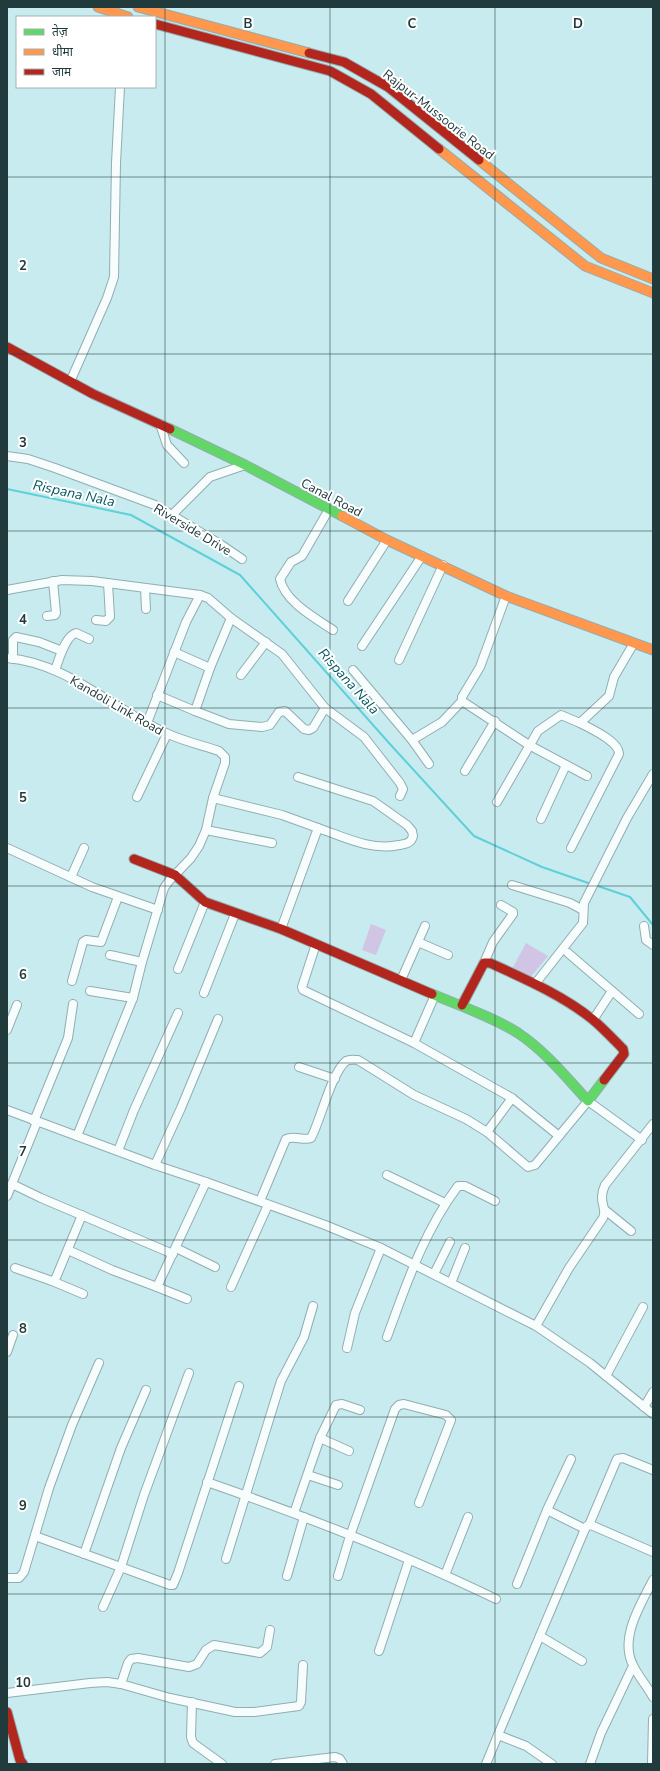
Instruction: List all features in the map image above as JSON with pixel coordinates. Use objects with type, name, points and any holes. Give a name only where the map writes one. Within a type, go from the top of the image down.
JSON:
[{"type":"street","points":[[98,7],[123,16]]},
{"type":"street","name":"Rajpur-Mussoorie Road","points":[[138,7],[344,62],[388,87],[601,258],[653,279]]},
{"type":"street","name":"Rajpur-Mussoorie Road","points":[[156,24],[330,71],[371,94],[585,266],[653,293]]},
{"type":"street","points":[[70,382],[107,298],[114,277],[116,164],[120,88]]},
{"type":"street","name":"Canal Road","points":[[7,347],[70,382],[244,465],[387,540],[443,565],[506,596],[653,650]]},
{"type":"street","points":[[160,424],[166,441],[184,463]]},
{"type":"street","name":"Riverside Drive","points":[[7,456],[28,459],[132,496],[173,514],[242,559]]},
{"type":"street","points":[[173,514],[210,477],[244,465]]},
{"type":"street","points":[[328,510],[302,556],[291,562],[280,580],[297,605],[333,630]]},
{"type":"street","points":[[348,601],[387,540]]},
{"type":"street","points":[[362,646],[422,556]]},
{"type":"street","points":[[399,660],[443,565]]},
{"type":"street","points":[[7,590],[62,580],[108,583],[200,595],[208,598],[231,618],[288,659],[325,708],[364,737],[400,783],[403,789],[400,796]]},
{"type":"street","points":[[47,616],[54,616],[56,613],[53,581]]},
{"type":"street","points":[[96,620],[106,621],[110,617],[108,583]]},
{"type":"street","points":[[145,588],[146,609]]},
{"type":"street","points":[[147,723],[186,622],[200,595]]},
{"type":"street","points":[[412,740],[442,722],[462,701],[462,697],[484,656],[506,596]]},
{"type":"street","points":[[194,711],[231,618]]},
{"type":"street","points":[[55,670],[62,651],[73,634],[81,635],[89,639]]},
{"type":"street","points":[[10,658],[12,640],[16,637],[39,642],[62,651]]},
{"type":"street","points":[[241,675],[266,642]]},
{"type":"street","points":[[580,723],[609,696],[614,677],[634,643]]},
{"type":"street","points":[[174,652],[210,668]]},
{"type":"street","name":"Kandoli Link Road","points":[[10,658],[25,660],[55,670],[167,734],[219,751],[225,757],[225,762],[212,798]]},
{"type":"street","points":[[353,670],[412,740],[429,764]]},
{"type":"street","points":[[157,695],[194,711],[230,724],[262,727],[268,726],[279,712],[285,711],[304,728],[309,730],[313,728],[325,708]]},
{"type":"street","points":[[462,701],[495,721],[529,745],[587,776]]},
{"type":"street","points":[[497,802],[538,730],[550,723],[558,715],[562,715],[580,723],[613,743],[618,748],[619,754],[571,848]]},
{"type":"street","points":[[465,771],[495,721]]},
{"type":"street","points":[[137,797],[167,734]]},
{"type":"street","points":[[541,819],[566,765]]},
{"type":"street","points":[[535,984],[581,926],[584,907],[627,818],[653,774]]},
{"type":"street","points":[[77,1136],[133,998],[164,888],[195,853],[206,830],[212,798],[282,815],[373,847],[409,843],[412,840],[414,834],[407,826],[372,801],[298,778]]},
{"type":"street","points":[[281,929],[318,828]]},
{"type":"street","points":[[206,830],[272,843]]},
{"type":"street","points":[[7,848],[118,897],[158,910]]},
{"type":"street","points":[[71,877],[84,848]]},
{"type":"street","points":[[134,859],[175,875],[206,902],[235,914],[281,929],[435,995],[462,1005],[517,1033],[531,1043],[588,1101],[642,1140]]},
{"type":"street","points":[[512,885],[584,907]]},
{"type":"street","points":[[72,981],[83,942],[86,940],[101,942],[118,897]]},
{"type":"street","points":[[178,970],[206,902]]},
{"type":"street","points":[[462,1005],[493,942],[513,914],[513,912],[502,905]]},
{"type":"street","points":[[204,993],[235,914]]},
{"type":"street","points":[[401,980],[425,926]]},
{"type":"street","points":[[644,926],[646,940],[653,945]]},
{"type":"street","points":[[418,942],[448,955]]},
{"type":"street","points":[[316,944],[302,987],[303,990],[414,1042],[512,1098],[559,1136]]},
{"type":"street","points":[[568,953],[639,1014]]},
{"type":"street","points":[[110,955],[142,962]]},
{"type":"street","points":[[260,1201],[286,1139],[291,1137],[308,1140],[312,1137],[335,1079],[346,1062],[352,1059],[358,1060],[414,1095],[436,1106],[455,1113],[487,1132],[528,1167],[535,1164],[588,1101],[624,1054],[623,1049],[593,1020],[535,984],[490,963],[484,963]]},
{"type":"street","points":[[90,991],[133,998]]},
{"type":"street","points":[[593,1020],[612,991]]},
{"type":"street","points":[[414,1042],[435,995]]},
{"type":"street","points":[[7,1196],[68,1038],[73,1004]]},
{"type":"street","points":[[7,1030],[17,1005]]},
{"type":"street","points":[[118,1151],[134,1110],[178,1013]]},
{"type":"street","points":[[155,1165],[181,1108],[218,1019]]},
{"type":"street","points":[[299,1067],[335,1079]]},
{"type":"street","points":[[487,1132],[512,1098]]},
{"type":"street","points":[[7,1110],[155,1165],[260,1201],[381,1248],[536,1326],[569,1348],[653,1414]]},
{"type":"street","points":[[536,1326],[569,1268],[603,1218],[605,1210],[601,1196],[605,1186],[653,1124]]},
{"type":"street","points":[[387,1175],[445,1203]]},
{"type":"street","points":[[157,1287],[206,1182]]},
{"type":"street","points":[[12,1184],[82,1215],[215,1267]]},
{"type":"street","points":[[387,1337],[414,1265],[445,1203],[461,1185],[495,1201]]},
{"type":"street","points":[[231,1288],[268,1205]]},
{"type":"street","points":[[605,1210],[631,1231]]},
{"type":"street","points":[[52,1281],[55,1280],[82,1215]]},
{"type":"street","points":[[434,1274],[450,1242]]},
{"type":"street","points":[[347,1348],[355,1314],[381,1248]]},
{"type":"street","points":[[451,1283],[465,1248]]},
{"type":"street","points":[[68,1250],[112,1270],[186,1299]]},
{"type":"street","points":[[15,1268],[83,1294]]},
{"type":"street","points":[[226,1559],[282,1381],[288,1365],[302,1342],[313,1306]]},
{"type":"street","points":[[606,1376],[643,1307]]},
{"type":"street","points":[[7,1352],[13,1335]]},
{"type":"street","points":[[7,1578],[19,1578],[24,1572],[52,1481],[72,1425],[99,1363]]},
{"type":"street","points":[[103,1607],[121,1567],[144,1496],[189,1373]]},
{"type":"street","points":[[35,1536],[170,1585],[174,1584],[238,1386]]},
{"type":"street","points":[[84,1554],[121,1448],[146,1390]]},
{"type":"street","points":[[644,1407],[653,1392]]},
{"type":"street","points":[[294,1513],[320,1438],[337,1405],[342,1404],[360,1410]]},
{"type":"street","points":[[338,1576],[350,1536],[395,1409],[399,1405],[404,1404],[446,1415],[451,1420],[419,1502]]},
{"type":"street","points":[[320,1438],[349,1452]]},
{"type":"street","points":[[517,1584],[547,1510],[571,1458]]},
{"type":"street","points":[[486,1764],[617,1459],[623,1458],[653,1470]]},
{"type":"street","points":[[308,1474],[338,1485]]},
{"type":"street","points":[[207,1482],[294,1513],[445,1574],[496,1599]]},
{"type":"street","points":[[547,1510],[653,1552]]},
{"type":"street","points":[[287,1576],[304,1517]]},
{"type":"street","points":[[445,1574],[468,1517]]},
{"type":"street","points":[[378,1651],[409,1560]]},
{"type":"street","points":[[653,1580],[644,1598],[629,1639],[629,1652],[633,1666],[653,1696]]},
{"type":"street","points":[[121,1684],[130,1659],[138,1658],[189,1667],[196,1665],[206,1650],[214,1645],[260,1653],[267,1646],[270,1630]]},
{"type":"street","points":[[540,1636],[582,1661]]},
{"type":"street","points":[[7,1693],[90,1683],[121,1684],[170,1698],[242,1713],[298,1707],[301,1702],[303,1665]]},
{"type":"street","points":[[590,1764],[601,1733],[633,1666]]},
{"type":"street","points":[[192,1702],[191,1737],[193,1743],[222,1764]]},
{"type":"street","points":[[7,1712],[20,1760],[23,1764]]},
{"type":"street","points":[[652,1764],[653,1719]]},
{"type":"street","points":[[498,1735],[526,1746],[552,1764]]},
{"type":"street","points":[[275,1764],[335,1758],[340,1759],[343,1764]]},
{"type":"shaded area","points":[[371,924],[386,930],[376,955],[362,950]]},
{"type":"shaded area","points":[[526,943],[548,956],[528,980],[511,971]]},
{"type":"waterway","name":"Rispana Nala","points":[[7,489],[131,515],[240,575],[389,743],[474,836],[542,867],[591,884]]},
{"type":"waterway","name":"Rispana Nala","points":[[595,885],[630,897],[653,925]]},
{"type":"traffic: fast","points":[[170,429],[245,465],[342,516]]},
{"type":"traffic: fast","points":[[432,994],[486,1016],[518,1033],[546,1056],[588,1101],[604,1080]]},
{"type":"traffic: slow","points":[[98,7],[125,16]]},
{"type":"traffic: slow","points":[[138,7],[309,53]]},
{"type":"traffic: slow","points":[[439,149],[585,266],[653,293]]},
{"type":"traffic: slow","points":[[479,160],[601,258],[653,279]]},
{"type":"traffic: slow","points":[[342,516],[387,540],[506,596],[653,650]]},
{"type":"traffic: jam","points":[[156,24],[330,71],[371,94],[439,149]]},
{"type":"traffic: jam","points":[[309,53],[344,62],[388,87],[479,160]]},
{"type":"traffic: jam","points":[[7,347],[93,394],[170,429]]},
{"type":"traffic: jam","points":[[134,859],[175,875],[205,902],[281,929],[432,994]]},
{"type":"traffic: jam","points":[[462,1005],[484,963],[490,963],[543,988],[568,1002],[592,1019],[623,1049],[624,1054],[604,1080]]},
{"type":"traffic: jam","points":[[7,1712],[20,1760],[23,1764]]}]
